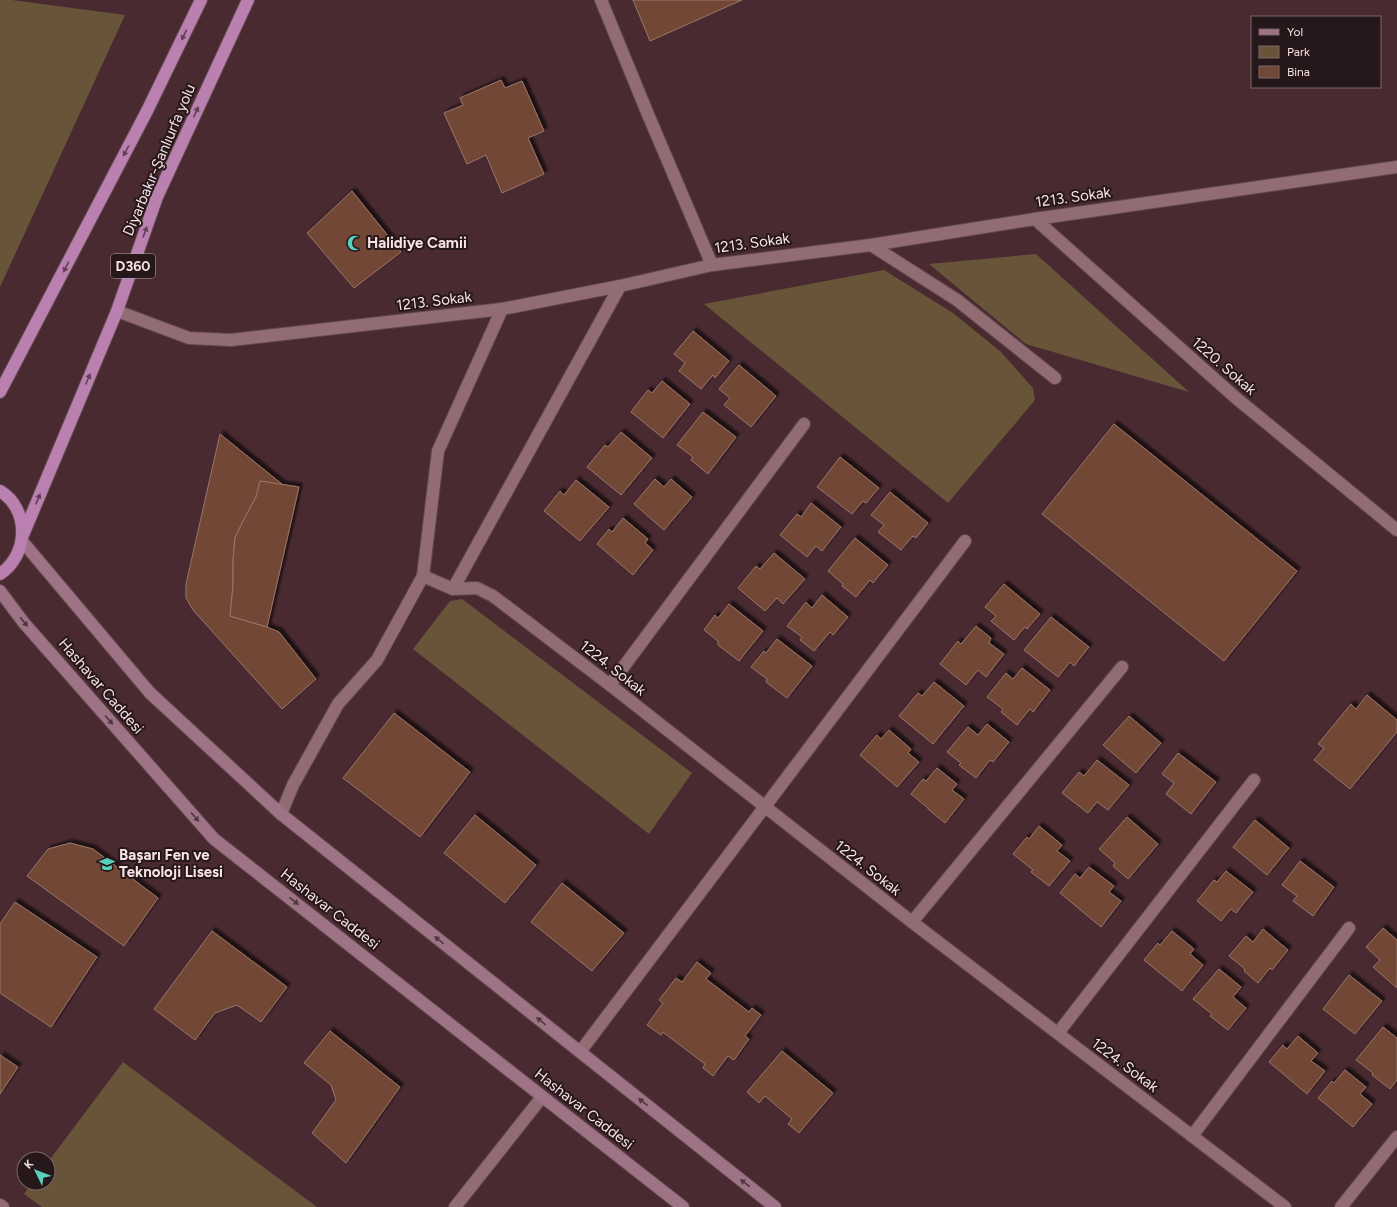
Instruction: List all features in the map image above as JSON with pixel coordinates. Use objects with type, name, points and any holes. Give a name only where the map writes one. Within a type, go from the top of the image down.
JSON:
[{"type":"highway","name":"Diyarbakır-Şanlıurfa yolu","points":[[0,392],[147,111],[201,0]]},
{"type":"highway","name":"Diyarbakır-Şanlıurfa yolu","points":[[0,574],[11,564],[18,553],[22,538],[117,311],[157,197],[248,0]]},
{"type":"highway","points":[[0,491],[14,504],[21,518],[22,538]]},
{"type":"main road","points":[[22,538],[150,693],[281,814],[775,1207]]},
{"type":"main road","name":"Hashavar Caddesi","points":[[0,591],[24,623],[214,839],[683,1207]]},
{"type":"street","points":[[601,0],[646,112],[712,265]]},
{"type":"street","name":"1213. Sokak","points":[[117,311],[189,338],[231,340],[502,309],[620,286],[712,265],[871,245],[1035,219],[1397,167]]},
{"type":"street","name":"1220. Sokak","points":[[1035,219],[1236,398],[1397,530]]},
{"type":"street","points":[[871,245],[957,300],[1054,378]]},
{"type":"street","points":[[453,589],[620,286]]},
{"type":"street","points":[[281,814],[293,785],[338,704],[377,660],[423,576],[438,451],[502,309]]},
{"type":"street","points":[[610,685],[804,424]]},
{"type":"street","points":[[580,1052],[965,541]]},
{"type":"street","name":"1224. Sokak","points":[[423,576],[453,589],[477,588],[493,596],[610,685],[912,922],[1285,1207]]},
{"type":"street","points":[[912,922],[1122,667]]},
{"type":"street","points":[[1058,1034],[1254,780]]},
{"type":"street","points":[[1192,1136],[1349,928]]},
{"type":"street","points":[[455,1207],[542,1097]]},
{"type":"street","points":[[1342,1207],[1397,1137]]},
{"type":"green space","points":[[0,0],[12,0],[125,15],[0,287]]},
{"type":"green space","points":[[1036,254],[1189,392],[1026,344],[929,264]]},
{"type":"green space","points":[[884,270],[953,313],[1001,352],[1033,388],[1035,400],[948,503],[704,304]]},
{"type":"green space","points":[[462,599],[692,773],[649,834],[413,649],[450,601]]},
{"type":"green space","points":[[123,1062],[317,1207],[42,1207],[24,1194],[26,1191],[56,1191],[56,1151]]},
{"type":"building","points":[[633,0],[742,0],[650,41]]},
{"type":"building","points":[[501,80],[505,88],[522,81],[544,131],[528,138],[544,174],[502,193],[486,155],[467,164],[444,113],[463,105],[460,98]]},
{"type":"building","name":"Halidiye Camii","points":[[352,191],[401,252],[354,288],[307,233]]},
{"type":"building","points":[[693,331],[729,361],[715,378],[713,375],[701,389],[679,371],[685,363],[674,354]]},
{"type":"building","points":[[739,365],[776,396],[751,427],[724,405],[730,398],[719,389]]},
{"type":"building","points":[[662,381],[690,404],[663,438],[631,412],[648,390],[652,393]]},
{"type":"building","points":[[703,412],[736,437],[708,474],[691,460],[693,457],[677,445]]},
{"type":"building","points":[[1114,424],[1297,571],[1224,661],[1042,514]]},
{"type":"building","points":[[621,432],[652,458],[621,495],[587,467],[605,445],[608,447]]},
{"type":"building","points":[[220,434],[283,485],[260,481],[256,497],[235,538],[230,616],[279,632],[316,679],[282,709],[193,610],[186,598],[186,584]]},
{"type":"building","points":[[840,457],[879,488],[866,503],[863,501],[852,514],[817,487]]},
{"type":"building","points":[[655,479],[664,487],[671,479],[692,497],[664,530],[634,504]]},
{"type":"building","points":[[576,480],[609,507],[580,541],[544,511],[560,491],[564,495]]},
{"type":"building","points":[[260,481],[299,487],[267,627],[230,616],[235,538],[256,497]]},
{"type":"building","points":[[890,492],[928,523],[916,538],[913,536],[901,550],[878,532],[884,525],[871,515]]},
{"type":"building","points":[[811,503],[841,527],[822,551],[816,546],[807,557],[780,535],[797,514],[801,517]]},
{"type":"building","points":[[623,518],[648,539],[645,543],[653,550],[633,575],[597,544],[609,529],[612,532]]},
{"type":"building","points":[[855,538],[888,565],[873,583],[870,580],[856,597],[842,586],[843,584],[828,571]]},
{"type":"building","points":[[774,553],[805,579],[783,604],[777,598],[765,611],[738,588],[756,566],[760,569]]},
{"type":"building","points":[[1004,584],[1040,614],[1027,629],[1025,627],[1014,640],[991,621],[996,616],[985,607]]},
{"type":"building","points":[[822,595],[848,617],[833,635],[830,632],[814,651],[800,640],[802,637],[787,626],[806,602],[812,608]]},
{"type":"building","points":[[729,604],[763,631],[739,661],[718,645],[718,641],[704,630],[715,615],[718,618]]},
{"type":"building","points":[[1051,617],[1089,647],[1074,666],[1070,662],[1058,677],[1024,650]]},
{"type":"building","points":[[976,626],[991,638],[989,643],[1004,654],[986,677],[978,670],[966,685],[940,664],[958,641],[961,644]]},
{"type":"building","points":[[777,639],[812,666],[787,698],[766,682],[767,679],[751,667],[764,651],[766,653]]},
{"type":"building","points":[[1022,668],[1050,690],[1033,712],[1030,709],[1017,725],[1001,712],[1003,709],[987,697],[1006,673],[1013,679]]},
{"type":"building","points":[[934,682],[964,706],[933,744],[899,716],[918,693],[922,696]]},
{"type":"building","points":[[1367,695],[1397,720],[1397,732],[1350,789],[1314,760],[1324,748],[1318,744],[1351,704],[1356,709]]},
{"type":"building","points":[[394,713],[470,772],[420,837],[343,778]]},
{"type":"building","points":[[1129,716],[1161,743],[1136,773],[1103,745]]},
{"type":"building","points":[[987,724],[1009,742],[993,762],[990,760],[976,778],[959,765],[961,763],[947,752],[968,727],[978,735]]},
{"type":"building","points":[[889,730],[911,749],[908,753],[919,762],[897,787],[860,755],[877,735],[881,739]]},
{"type":"building","points":[[1178,753],[1216,782],[1191,814],[1166,794],[1174,783],[1162,774]]},
{"type":"building","points":[[1097,760],[1129,785],[1108,810],[1097,802],[1088,813],[1062,793],[1079,772],[1084,776]]},
{"type":"building","points":[[937,768],[957,784],[952,790],[964,799],[945,823],[911,794],[923,779],[926,781]]},
{"type":"building","points":[[475,815],[536,865],[505,903],[444,853]]},
{"type":"building","points":[[1127,817],[1158,844],[1128,879],[1113,866],[1115,863],[1099,849]]},
{"type":"building","points":[[1255,820],[1289,848],[1267,875],[1233,847]]},
{"type":"building","points":[[1039,826],[1062,845],[1057,851],[1070,861],[1049,886],[1031,872],[1033,870],[1013,854],[1027,837],[1029,839]]},
{"type":"building","points":[[70,843],[93,849],[158,898],[124,946],[27,876],[48,849]]},
{"type":"building","points":[[1300,861],[1334,887],[1313,916],[1293,901],[1297,896],[1282,885]]},
{"type":"building","points":[[1089,867],[1114,886],[1109,892],[1121,901],[1101,927],[1060,893],[1075,874],[1080,878]]},
{"type":"building","points":[[1226,871],[1253,892],[1236,913],[1231,909],[1221,921],[1197,901],[1214,880],[1217,882]]},
{"type":"building","points":[[562,883],[624,933],[592,971],[531,922]]},
{"type":"building","points":[[15,902],[97,957],[51,1027],[0,993],[0,924]]},
{"type":"building","points":[[1383,928],[1397,940],[1397,988],[1373,967],[1380,960],[1366,947]]},
{"type":"building","points":[[1263,929],[1288,950],[1272,970],[1270,968],[1258,983],[1244,971],[1245,969],[1229,956],[1246,936],[1253,942]]},
{"type":"building","points":[[212,931],[287,987],[261,1022],[237,1005],[215,1013],[195,1040],[154,1009]]},
{"type":"building","points":[[1172,931],[1194,949],[1190,954],[1203,965],[1182,991],[1144,960],[1158,943],[1160,945]]},
{"type":"building","points":[[697,962],[711,973],[706,979],[749,1012],[752,1008],[761,1015],[745,1036],[749,1039],[734,1060],[728,1056],[713,1076],[703,1068],[705,1064],[663,1032],[661,1035],[647,1025],[663,1003],[659,1000],[676,978],[682,982]]},
{"type":"building","points":[[1219,969],[1241,987],[1233,997],[1246,1008],[1228,1030],[1210,1016],[1212,1014],[1193,999]]},
{"type":"building","points":[[1349,975],[1382,1001],[1355,1034],[1323,1009]]},
{"type":"building","points":[[1383,1027],[1397,1038],[1397,1080],[1390,1089],[1356,1060]]},
{"type":"building","points":[[330,1031],[400,1087],[346,1163],[312,1133],[336,1100],[331,1085],[304,1063]]},
{"type":"building","points":[[1298,1036],[1318,1053],[1311,1061],[1325,1071],[1307,1094],[1269,1062],[1283,1045],[1287,1049]]},
{"type":"building","points":[[782,1051],[833,1093],[799,1133],[788,1124],[792,1119],[765,1096],[759,1103],[747,1092]]},
{"type":"building","points":[[0,1055],[18,1067],[0,1094]]},
{"type":"building","points":[[1345,1070],[1366,1087],[1360,1094],[1372,1104],[1353,1127],[1318,1098],[1332,1081],[1334,1083]]},
{"type":"place","name":"Halidiye Camii","points":[[355,243]]},
{"type":"place","name":"Başarı Fen ve Teknoloji Lisesi","points":[[107,864]]}]
